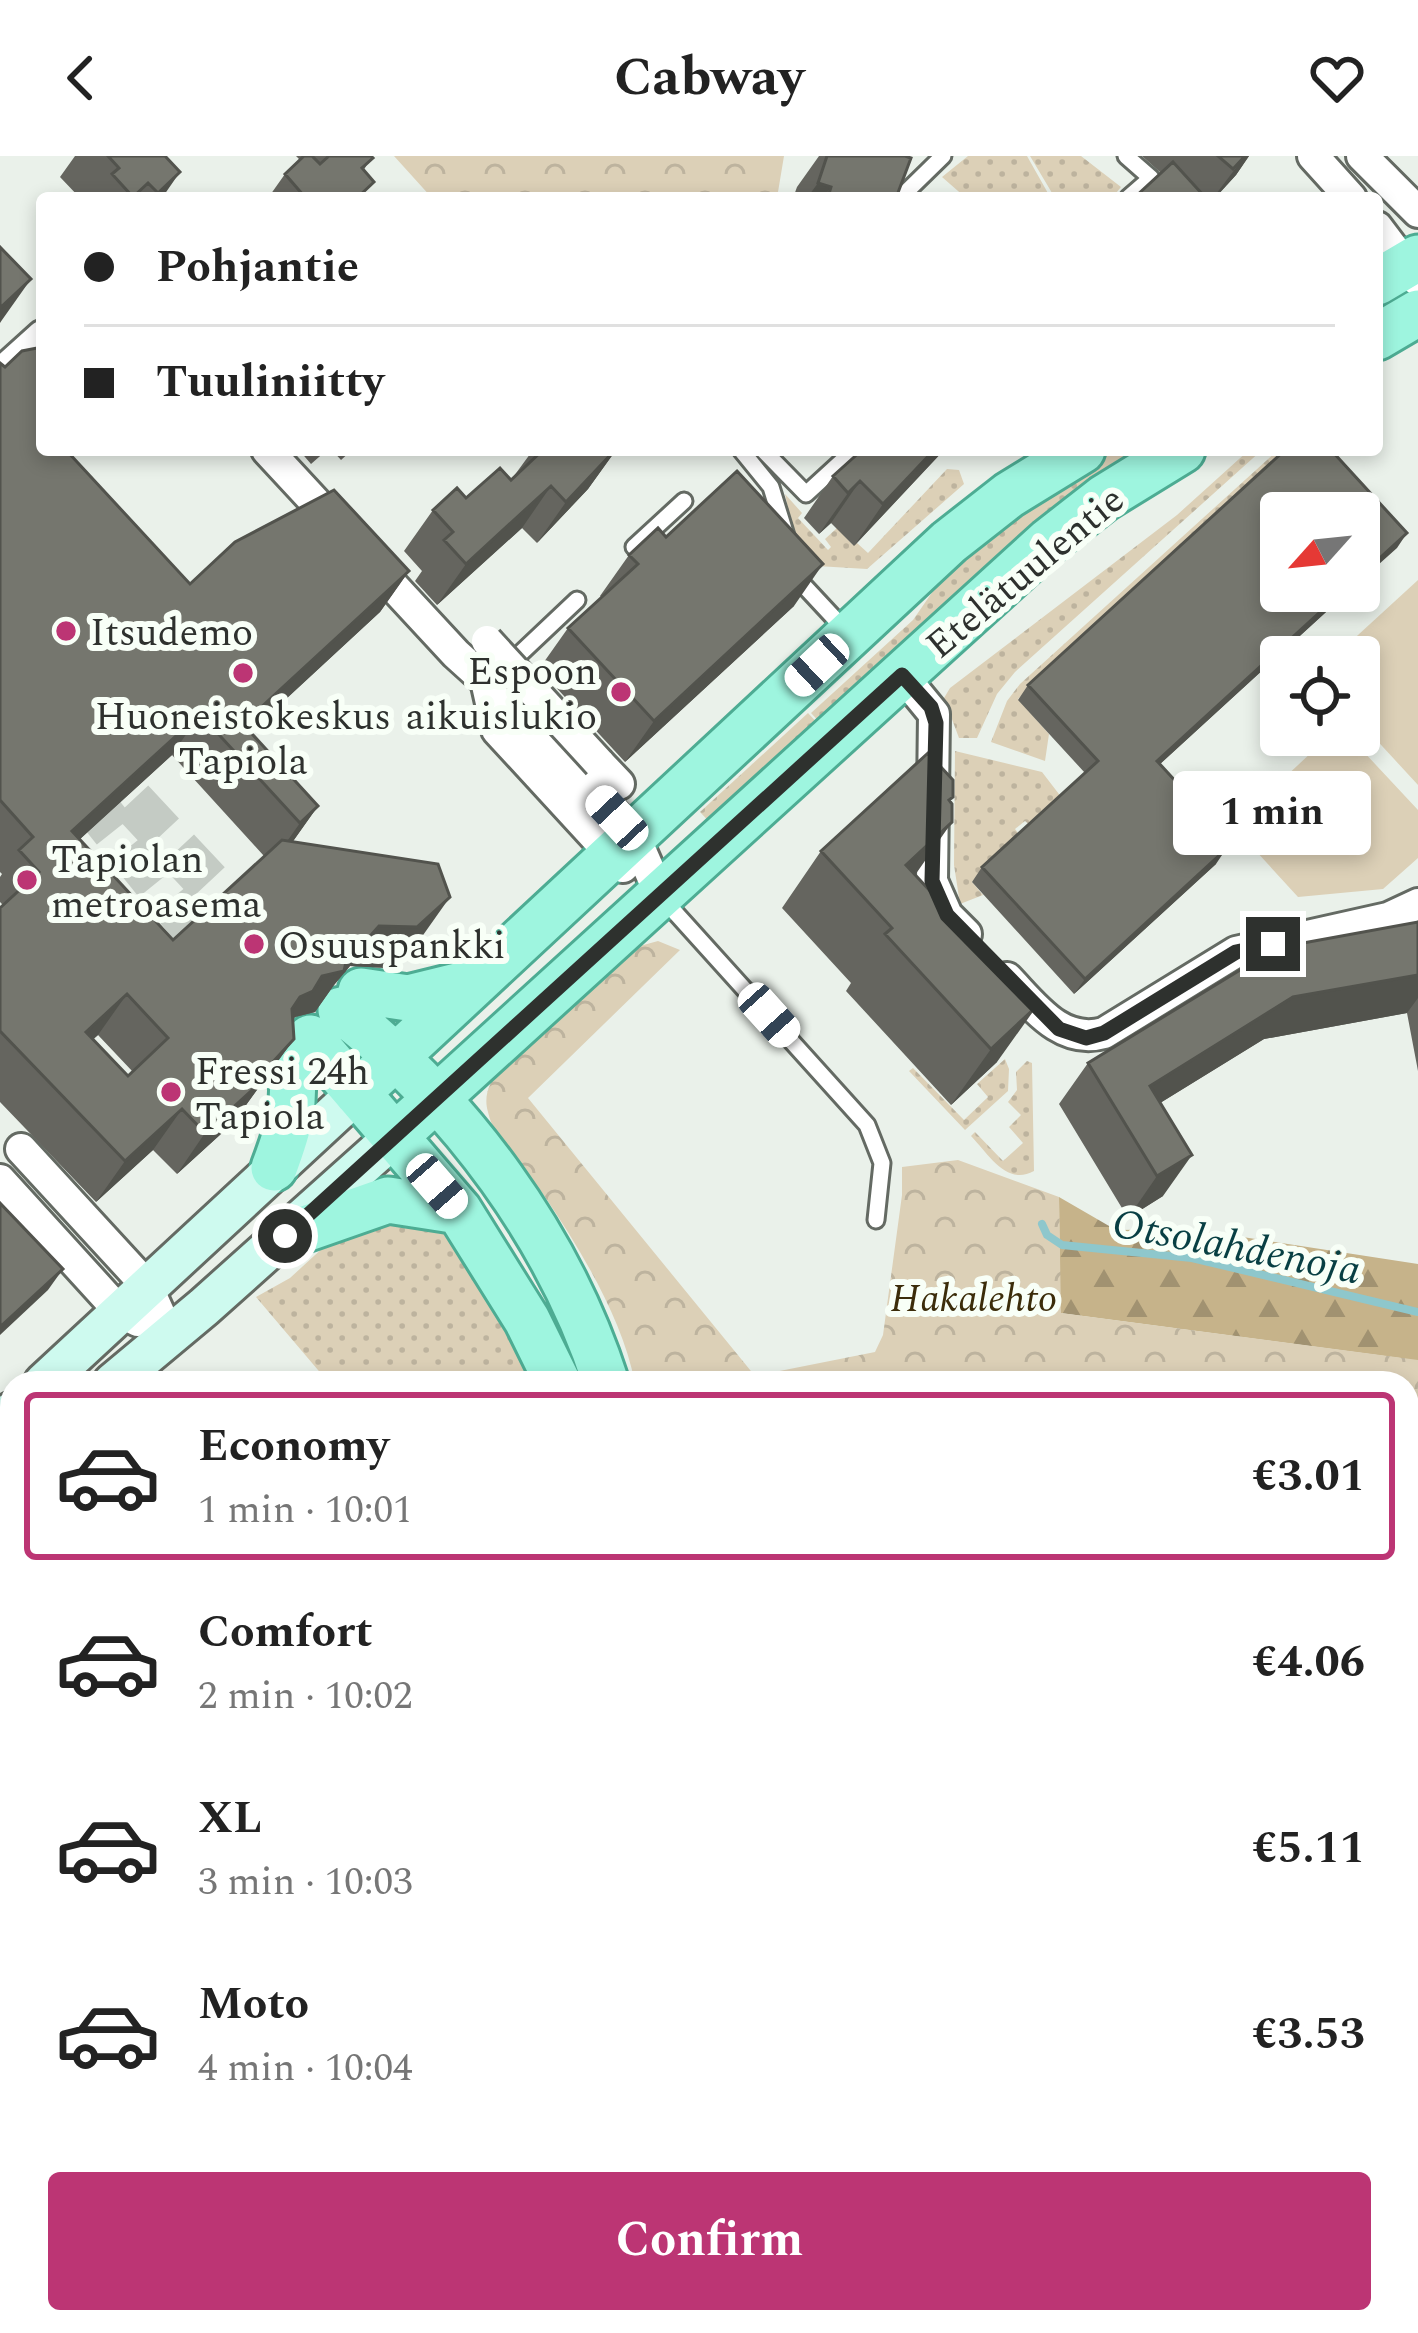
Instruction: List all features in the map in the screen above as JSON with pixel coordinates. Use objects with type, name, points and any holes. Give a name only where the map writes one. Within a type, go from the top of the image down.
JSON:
[{"type":"main road","points":[[1383,333],[1418,313]]},
{"type":"main road","name":"Etelätuulentie","points":[[357,1093],[949,542],[1009,495],[1072,456]]},
{"type":"main road","name":"Etelätuulentie","points":[[394,1137],[1049,541],[1104,498],[1172,456]]},
{"type":"main road","points":[[274,1168],[292,1120],[295,1087],[325,1024],[472,982]]},
{"type":"main road","points":[[325,1024],[398,1055],[436,1098],[505,1185],[553,1256],[602,1371]]},
{"type":"main road","points":[[325,1024],[357,1093],[459,1211],[527,1320],[552,1371]]},
{"type":"main road","points":[[57,1371],[357,1093]]},
{"type":"main road","points":[[128,1371],[394,1137]]},
{"type":"main road","points":[[285,1236],[388,1200],[459,1211]]},
{"type":"street","points":[[1313,156],[1346,192]]},
{"type":"street","points":[[1363,156],[1418,212]]},
{"type":"street","points":[[1383,236],[1405,271]]},
{"type":"street","points":[[0,374],[36,341]]},
{"type":"street","points":[[273,456],[487,685],[497,730],[622,846],[661,897]]},
{"type":"street","points":[[487,641],[609,773]]},
{"type":"street","points":[[902,675],[931,707],[936,723],[932,881],[938,896],[947,915],[1059,1029],[1086,1038],[1104,1033],[1236,952],[1388,918],[1418,904]]},
{"type":"street","points":[[21,1149],[134,1299]]},
{"type":"street","points":[[0,1180],[170,1336]]},
{"type":"lane","points":[[905,192],[943,156]]},
{"type":"lane","points":[[1126,156],[1151,178],[1135,192]]},
{"type":"lane","points":[[887,180],[898,192]]},
{"type":"lane","points":[[746,456],[771,487],[784,518],[791,571],[850,635]]},
{"type":"lane","points":[[769,456],[806,494],[847,456]]},
{"type":"lane","points":[[634,547],[684,501]]},
{"type":"lane","points":[[487,685],[577,600]]},
{"type":"lane","points":[[661,897],[867,1125],[882,1163],[876,1220]]},
{"type":"green space","points":[[394,156],[784,156],[778,192],[427,192]]},
{"type":"green space","points":[[968,156],[1027,156],[1047,192],[959,192],[942,177]]},
{"type":"green space","points":[[1030,156],[1081,156],[1121,187],[1117,192],[1051,192]]},
{"type":"green space","points":[[1104,456],[1144,456],[927,633],[919,626],[924,634],[823,726],[811,713],[913,620],[949,568],[1063,480]]},
{"type":"green space","points":[[1242,456],[1255,456],[1015,672],[997,694],[977,738],[959,738],[944,698],[950,688],[1177,515]]},
{"type":"green space","points":[[1271,456],[1283,456],[1018,699],[1049,734],[1045,761],[991,742],[1007,701],[1020,684]]},
{"type":"green space","points":[[947,469],[959,470],[964,484],[867,569],[817,566],[798,556],[785,494],[802,513],[798,518],[828,550],[831,547],[825,539],[837,528],[868,553]]},
{"type":"green space","points":[[1418,580],[1418,785],[1380,744],[1380,636],[1357,636]]},
{"type":"green space","points":[[808,713],[822,728],[714,827],[700,812]]},
{"type":"green space","points":[[955,751],[1042,772],[1062,798],[1032,827],[1025,821],[1015,829],[1021,837],[972,882],[983,895],[960,904],[954,865]]},
{"type":"green space","points":[[1308,756],[1368,756],[1418,810],[1418,858],[1383,889],[1298,897],[1233,826]]},
{"type":"green space","name":"Hakalehto","points":[[658,941],[680,950],[528,1098],[751,1371],[632,1371],[599,1286],[545,1197],[497,1135],[488,1112],[490,1084],[500,1069],[629,949]]},
{"type":"green space","points":[[1005,1059],[1008,1091],[965,1130],[909,1071],[913,1068],[964,1120],[988,1097],[977,1084]]},
{"type":"green space","points":[[1027,1061],[1032,1063],[1034,1171],[1015,1175],[1000,1167],[971,1136],[975,1132],[1003,1161],[1023,1143],[1009,1127],[1021,1115],[1008,1102],[1017,1090],[1016,1072]]},
{"type":"green space","name":"Hakalehto","points":[[958,1160],[1059,1197],[1061,1313],[1418,1360],[1418,1371],[780,1371],[875,1352],[883,1335],[902,1167]]},
{"type":"green space","points":[[1059,1197],[1116,1230],[1190,1229],[1418,1264],[1418,1371],[1403,1371],[1400,1358],[1060,1313]]},
{"type":"green space","points":[[411,1214],[452,1234],[535,1371],[319,1371],[256,1297],[290,1278],[339,1233]]},
{"type":"building","points":[[108,156],[165,156],[180,172],[159,192],[148,183],[138,192],[128,192],[112,174],[119,168]]},
{"type":"building","points":[[304,156],[320,164],[329,156],[373,158],[362,168],[374,182],[363,192],[301,192],[285,174]]},
{"type":"building","points":[[827,156],[911,158],[898,192],[830,192],[831,187],[818,183]]},
{"type":"building","points":[[1218,156],[1245,156],[1233,169]]},
{"type":"building","points":[[1173,162],[1200,192],[1140,192]]},
{"type":"building","points":[[0,247],[31,279],[0,308]]},
{"type":"building","points":[[36,348],[36,456],[72,456],[190,584],[235,542],[334,490],[409,571],[243,724],[318,806],[300,823],[200,714],[72,831],[173,940],[282,840],[438,864],[450,897],[417,927],[379,926],[348,953],[344,971],[322,976],[313,991],[300,997],[292,1009],[294,1039],[258,1078],[261,1082],[205,1133],[182,1109],[125,1161],[0,1031],[0,908],[39,872],[19,850],[33,837],[0,800],[0,363],[5,367],[22,351]],"holes":[[[127,994],[168,1038],[128,1076],[86,1032]]]},
{"type":"building","points":[[537,456],[609,456],[566,502],[551,486],[466,564],[444,540],[453,532],[433,510],[457,488],[466,498],[500,468],[511,480]]},
{"type":"building","points":[[855,456],[928,456],[883,504],[860,481],[848,493],[833,476]]},
{"type":"building","points":[[1278,456],[1336,456],[1369,492],[1260,492],[1260,612],[1320,612],[1294,636],[1260,636],[1260,667],[1157,761],[1203,811],[1196,817],[1226,849],[1085,979],[982,867],[1098,761],[1028,685]]},
{"type":"building","points":[[737,471],[823,564],[654,721],[568,628],[638,564],[629,555],[658,528],[666,537]]},
{"type":"building","points":[[1380,504],[1407,533],[1380,558]]},
{"type":"building","points":[[928,753],[953,780],[952,822],[906,865],[1037,1006],[991,1049],[885,934],[892,928],[821,851]]},
{"type":"building","points":[[1418,922],[1418,975],[1293,997],[1150,1086],[1192,1155],[1157,1176],[1088,1063],[1276,948]]},
{"type":"building","points":[[0,1203],[63,1269],[0,1327]]},
{"type":"waterway","name":"Otsolahdenoja","points":[[1042,1224],[1047,1235],[1062,1245],[1192,1258],[1418,1312]]},
{"type":"tunnel","points":[[0,693],[228,967]]},
{"type":"tunnel","points":[[86,752],[262,940]]},
{"type":"place","name":"Itsudemo","points":[[66,631]]},
{"type":"place","name":"Huoneistokeskus Tapiola","points":[[243,673]]},
{"type":"place","name":"Espoon aikuislukio","points":[[621,692]]},
{"type":"place","name":"Tapiolan metroasema","points":[[27,880]]},
{"type":"place","name":"Osuuspankki","points":[[254,944]]},
{"type":"place","name":"Fressi 24h Tapiola","points":[[171,1092]]},
{"type":"route","points":[[285,1236],[902,675],[931,707],[936,723],[932,881],[938,896],[947,915],[1059,1029],[1086,1038],[1104,1033],[1236,952],[1273,944]]}]
